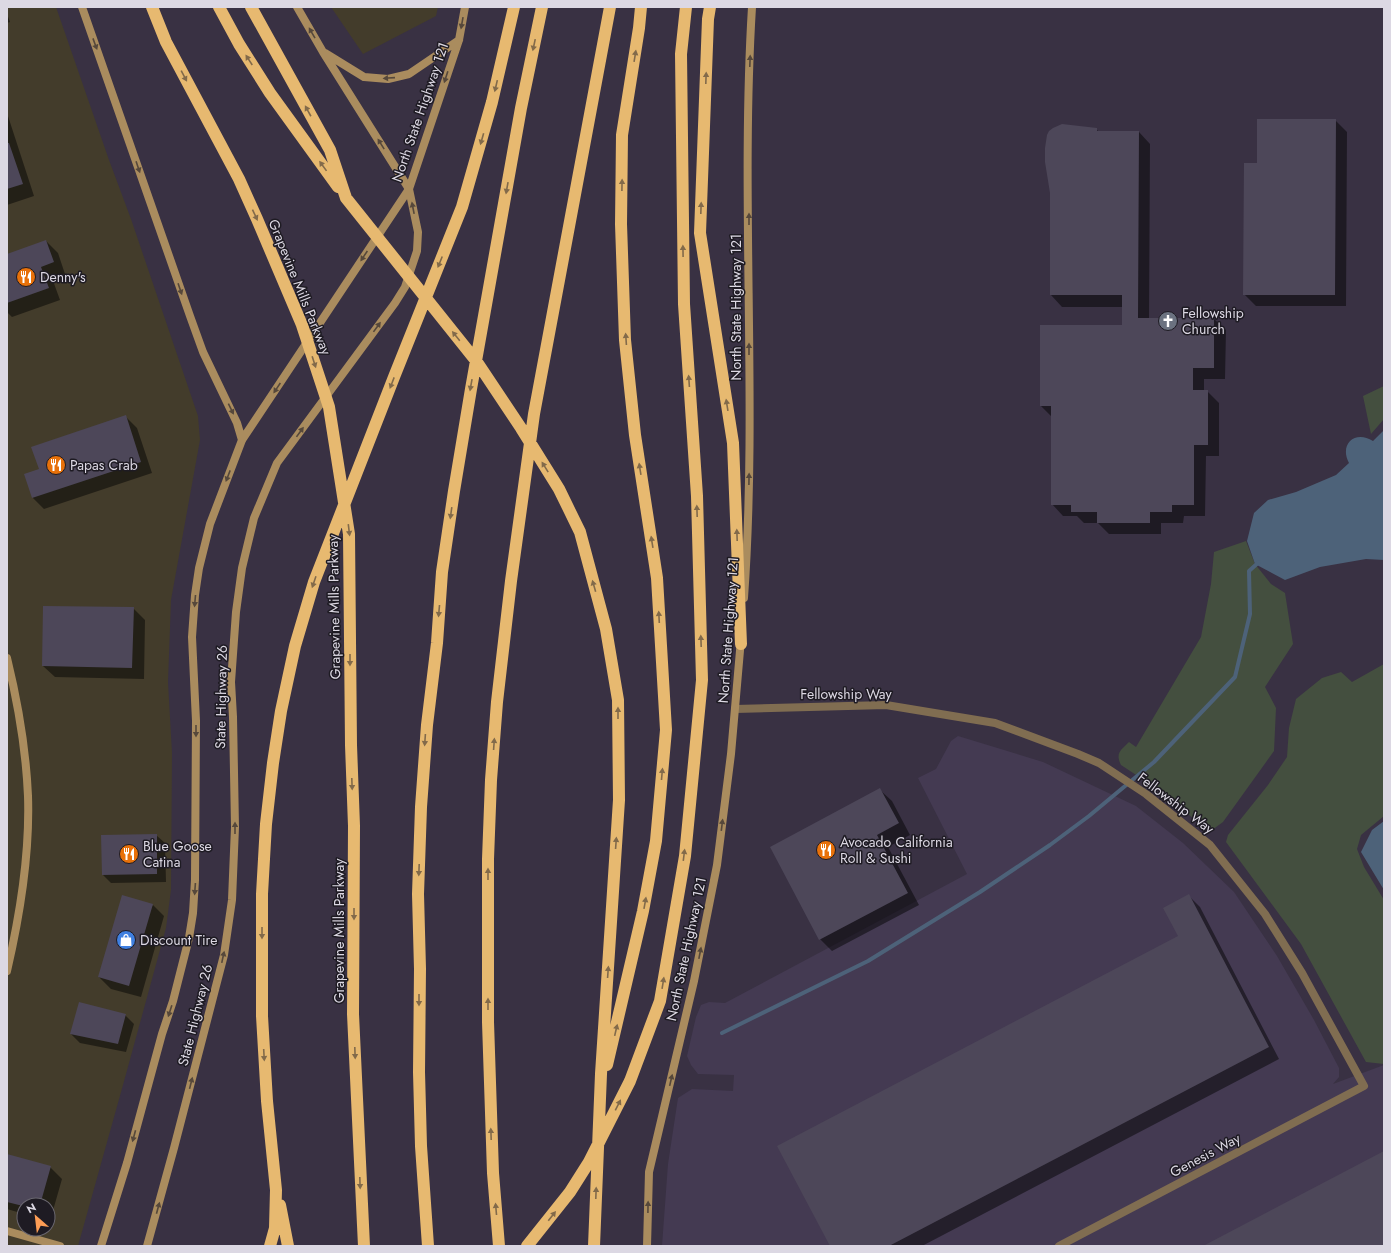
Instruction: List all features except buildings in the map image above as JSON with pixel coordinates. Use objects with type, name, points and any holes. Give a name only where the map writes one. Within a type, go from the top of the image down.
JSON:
[{"type":"highway","points":[[143,7],[166,42]]},
{"type":"highway","name":"Grapevine Mills Parkway","points":[[152,7],[166,42],[239,179],[257,219],[302,325],[329,407],[349,534],[351,746],[354,826],[353,1014],[364,1246]]},
{"type":"highway","points":[[219,7],[239,44],[270,93],[346,198],[477,362],[559,489],[580,532],[606,630],[618,700],[619,800],[600,1095],[594,1246]]},
{"type":"highway","points":[[251,7],[330,150],[346,198]]},
{"type":"highway","points":[[270,1246],[275,1228],[276,1190],[267,1101],[262,1016],[262,894],[266,824],[281,711],[295,646],[314,582],[394,376],[462,208],[492,102],[514,7]]},
{"type":"highway","points":[[428,1246],[421,1146],[418,894],[426,725],[437,643],[442,572],[454,491],[517,132],[542,7]]},
{"type":"highway","points":[[500,1246],[493,1173],[488,1006],[488,859],[491,780],[497,702],[511,581],[534,414],[610,7]]},
{"type":"highway","points":[[600,1095],[645,904],[656,841],[666,730],[657,578],[635,435],[625,340],[621,224],[622,135],[641,7]]},
{"type":"highway","points":[[527,1246],[570,1192],[589,1162],[630,1081],[660,1001],[685,856],[702,680],[697,496],[684,296],[681,54],[686,7]]},
{"type":"highway","points":[[710,7],[708,19],[700,233],[733,443],[741,644]]},
{"type":"highway","points":[[276,1190],[288,1246]]},
{"type":"main road","points":[[82,7],[203,352],[238,423],[242,440]]},
{"type":"main road","points":[[297,7],[323,52],[409,189]]},
{"type":"main road","name":"North State Highway 121","points":[[242,440],[409,189],[458,40],[464,7]]},
{"type":"main road","name":"North State Highway 121","points":[[647,1246],[649,1172],[694,981],[717,865],[731,754],[741,644],[747,556],[750,420],[748,102],[752,7]]},
{"type":"main road","points":[[323,52],[364,76],[388,78],[409,74],[458,40]]},
{"type":"main road","name":"State Highway 26","points":[[147,1246],[224,955],[232,900],[235,827],[231,682],[236,612],[242,568],[254,518],[277,463],[395,303],[405,287],[417,252],[418,232],[409,189]]},
{"type":"main road","name":"State Highway 26","points":[[102,1246],[127,1163],[162,1034],[174,1001],[189,938],[193,913],[195,880],[196,722],[192,637],[195,595],[199,568],[210,524],[242,440]]},
{"type":"main road","points":[[7,658],[21,729],[28,797],[24,876],[7,971]]},
{"type":"main road","points":[[7,1231],[60,1246]]},
{"type":"street","name":"Fellowship Way","points":[[735,709],[886,705],[995,723],[1099,763],[1118,777],[1146,794],[1210,845],[1265,914],[1302,973],[1364,1086]]},
{"type":"street","name":"Genesis Way","points":[[1059,1246],[1364,1086]]},
{"type":"shaded area","points":[[7,7],[56,7],[131,219],[198,416],[200,440],[171,600],[168,682],[172,753],[171,890],[166,928],[78,1246],[7,1246]]},
{"type":"shaded area","points":[[331,7],[438,7],[436,16],[363,54]]},
{"type":"shaded area","points":[[958,736],[1043,762],[1136,806],[1183,843],[1234,892],[1277,956],[1314,1020],[1339,1068],[1339,1077],[1333,1084],[1384,1065],[1384,1246],[662,1246],[668,1164],[678,1098],[692,1089],[733,1091],[734,1075],[698,1074],[691,1065],[687,1056],[696,1017],[701,1005],[709,1002],[725,1003],[967,874],[918,778],[936,769],[951,741]]},
{"type":"green space","points":[[1384,386],[1384,419],[1371,434],[1363,396]]},
{"type":"green space","points":[[1246,541],[1255,564],[1271,584],[1285,593],[1293,644],[1265,687],[1276,708],[1274,751],[1223,822],[1212,830],[1205,829],[1168,796],[1121,765],[1119,755],[1121,750],[1129,742],[1136,747],[1201,637],[1211,584],[1214,552]]},
{"type":"green space","points":[[1384,664],[1384,816],[1361,835],[1357,849],[1364,867],[1384,900],[1384,1064],[1366,1062],[1301,944],[1226,842],[1228,835],[1268,785],[1287,757],[1289,728],[1296,699],[1322,678],[1341,672],[1352,682]]},
{"type":"water","points":[[1384,430],[1384,560],[1366,559],[1320,567],[1285,580],[1255,564],[1247,541],[1254,513],[1268,500],[1296,492],[1336,475],[1349,463],[1346,456],[1346,450],[1350,441],[1360,437],[1373,441]]},
{"type":"water","points":[[1384,821],[1384,890],[1361,852],[1372,830]]},
{"type":"waterway","points":[[722,1033],[868,961],[980,892],[1050,845],[1089,816],[1154,762],[1235,677],[1250,614],[1249,571],[1259,562]]},
{"type":"place","name":"Denny's","points":[[26,277]]},
{"type":"place","name":"Fellowship Church","points":[[1168,321]]},
{"type":"place","name":"Papas Crab","points":[[56,465]]},
{"type":"place","name":"Avocado California Roll & Sushi","points":[[826,850]]},
{"type":"place","name":"Blue Goose Catina","points":[[129,854]]},
{"type":"place","name":"Discount Tire","points":[[126,940]]}]
